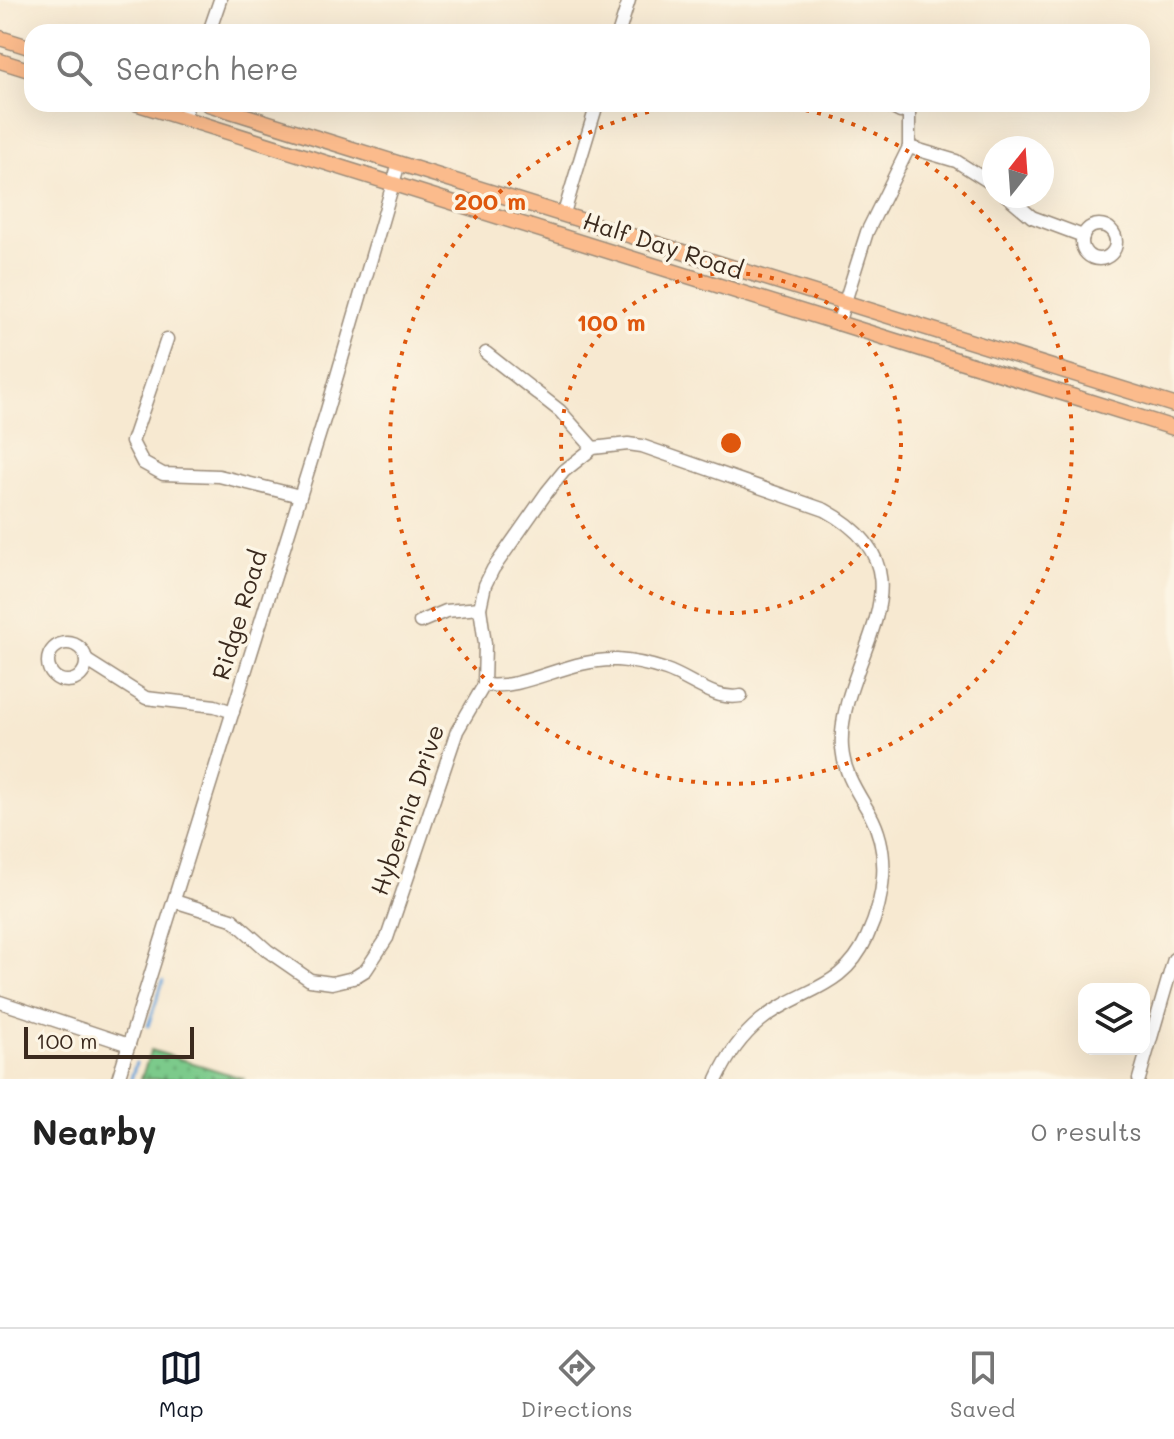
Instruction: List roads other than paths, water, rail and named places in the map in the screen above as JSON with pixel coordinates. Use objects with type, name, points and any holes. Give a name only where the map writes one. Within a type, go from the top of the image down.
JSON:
[{"type":"main road","points":[[0,38],[24,46]]},
{"type":"main road","points":[[0,61],[24,68]]},
{"type":"main road","name":"Half Day Road","points":[[189,112],[394,183],[1174,428]]},
{"type":"main road","name":"Half Day Road","points":[[234,112],[1174,405]]},
{"type":"street","points":[[212,24],[220,0]]},
{"type":"street","points":[[622,24],[629,0]]},
{"type":"street","points":[[564,213],[595,112]]},
{"type":"street","points":[[838,324],[867,232],[909,147],[912,112]]},
{"type":"street","points":[[909,147],[956,161],[982,177]]},
{"type":"street","name":"Ridge Road","points":[[118,1079],[300,496],[399,163]]},
{"type":"street","points":[[1021,208],[1032,217],[1083,236]]},
{"type":"street","points":[[167,339],[132,442],[143,463],[163,474],[219,476],[300,496]]},
{"type":"street","points":[[486,353],[549,401],[593,448],[628,444],[825,510],[845,521],[873,554],[880,580],[880,610],[850,699],[842,748],[850,782],[871,817],[883,849],[882,892],[868,935],[844,972],[825,987],[760,1021],[732,1053],[717,1079]]},
{"type":"street","name":"Hybernia Drive","points":[[174,901],[232,919],[268,951],[310,980],[332,983],[353,978],[366,970],[387,938],[457,731],[484,685],[485,644],[480,608],[485,585],[502,556],[564,471],[593,448]]},
{"type":"street","points":[[420,622],[446,611],[480,608]]},
{"type":"street","points":[[86,660],[146,698],[215,706],[233,712]]},
{"type":"street","points":[[484,685],[507,688],[566,665],[617,660],[668,670],[719,695],[741,696]]},
{"type":"street","points":[[1139,1079],[1174,959]]},
{"type":"street","points":[[0,1002],[129,1045]]},
{"type":"waterway","points":[[148,1026],[163,981]]},
{"type":"waterway","points":[[131,1079],[136,1063]]}]
